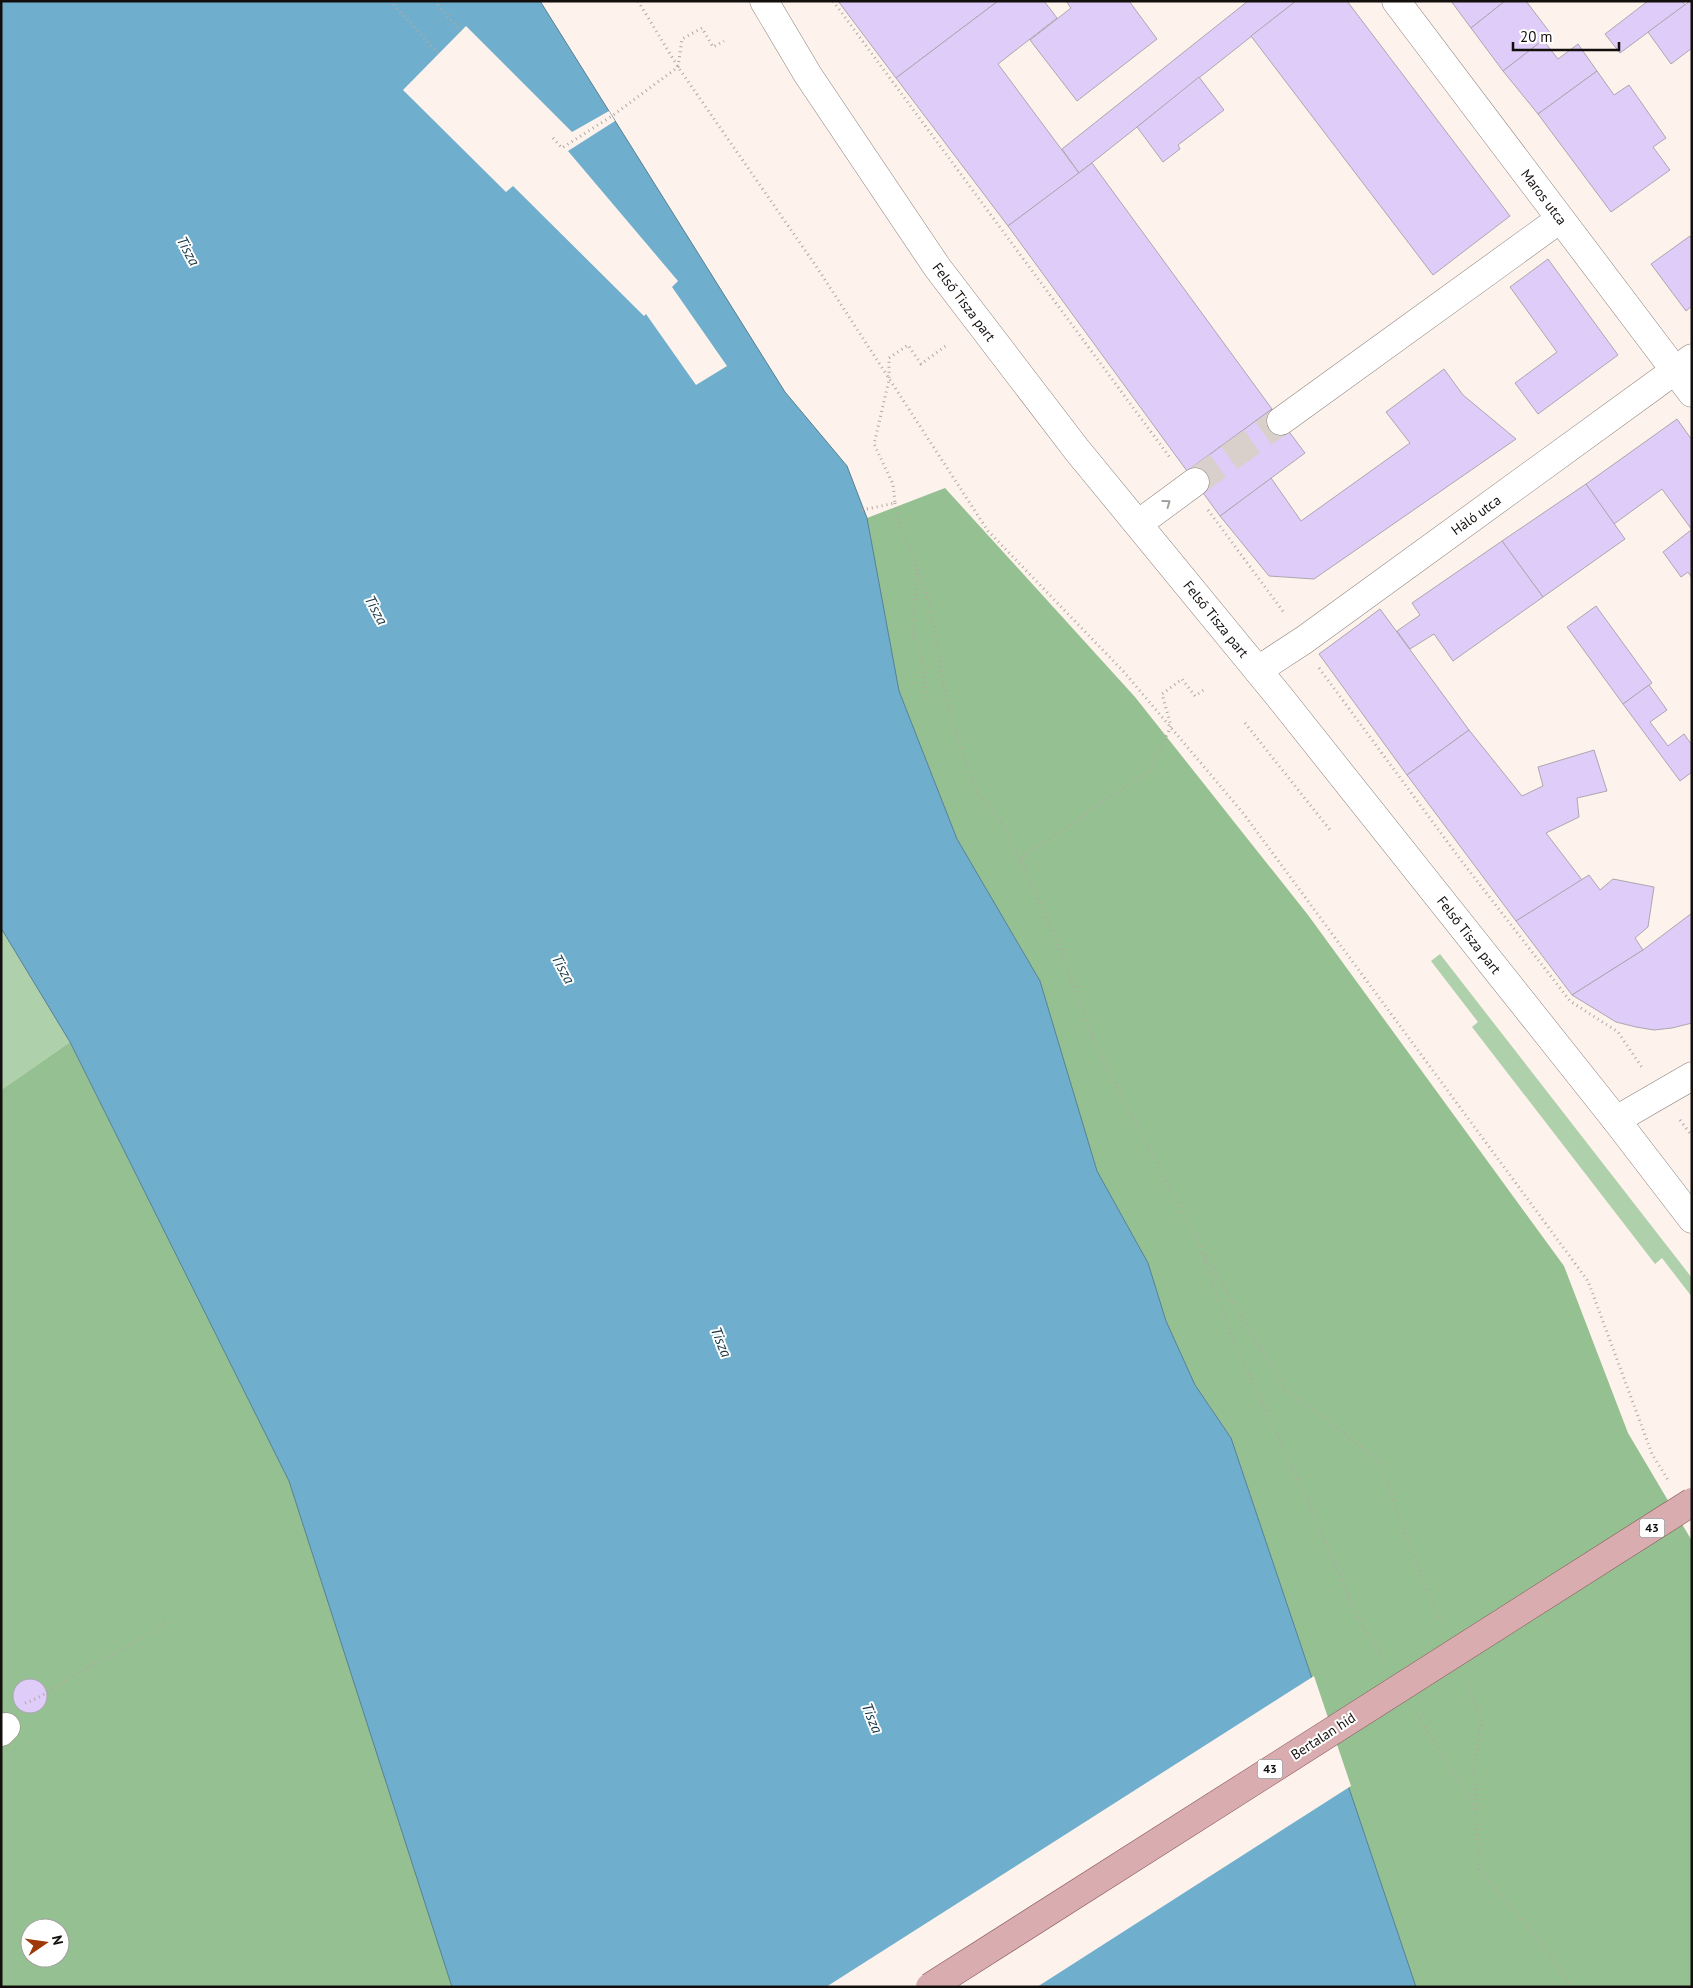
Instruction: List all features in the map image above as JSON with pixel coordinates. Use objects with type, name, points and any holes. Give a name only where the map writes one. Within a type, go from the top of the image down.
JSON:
[{"type":"main road","name":"Bertalan híd","points":[[930,1987],[1682,1495]]},
{"type":"street","name":"Felső Tisza part","points":[[764,1],[808,75],[937,267],[1077,450],[1258,670],[1616,1120],[1692,1219]]},
{"type":"street","name":"Maros utca","points":[[1396,1],[1560,219],[1683,364],[1692,393]]},
{"type":"street","points":[[1281,421],[1560,219]]},
{"type":"street","name":"Háló utca","points":[[1258,670],[1304,640],[1683,364]]},
{"type":"street","points":[[1138,524],[1193,484]]},
{"type":"street","points":[[1616,1120],[1692,1076]]},
{"type":"path","points":[[390,1],[438,54]]},
{"type":"path","points":[[434,1],[461,31]]},
{"type":"path","points":[[638,1],[678,67],[816,266],[988,531],[1124,672],[1243,812],[1588,1281],[1652,1454],[1682,1495]]},
{"type":"path","points":[[833,1],[1193,484],[1304,640],[1317,665],[1460,859],[1570,1001],[1618,1032],[1660,1094]]},
{"type":"path","points":[[553,138],[562,148],[612,116],[678,67],[682,39],[702,28],[713,47],[724,41]]},
{"type":"path","points":[[947,345],[921,364],[908,345],[889,358],[889,380],[874,444],[893,484],[895,503],[902,531],[930,604],[945,691],[955,732],[977,792],[1004,826],[1054,935],[1097,1048],[1200,1247],[1285,1389],[1324,1417],[1379,1462],[1422,1578],[1444,1631]]},
{"type":"path","points":[[862,510],[895,503]]},
{"type":"path","points":[[916,564],[917,586],[912,630],[921,653],[927,699]]},
{"type":"path","points":[[1020,859],[1151,769],[1171,726],[1162,694],[1182,679],[1195,696],[1205,689]]},
{"type":"path","points":[[1245,723],[1330,830]]},
{"type":"path","points":[[1200,1247],[1233,1340],[1310,1506],[1358,1618],[1389,1668]]},
{"type":"path","points":[[20,1698],[26,1703],[47,1693],[80,1672],[151,1634],[165,1622]]},
{"type":"path","points":[[1463,1676],[1482,1720],[1474,1770],[1478,1870],[1540,1941],[1572,1987]]},
{"type":"path","points":[[1415,1710],[1476,1810]]},
{"type":"green space","points":[[945,488],[1135,697],[1308,915],[1564,1266],[1628,1433],[1692,1541],[1692,1987],[1416,1987],[1231,1438],[1195,1385],[1166,1321],[1148,1263],[1097,1171],[1040,981],[957,839],[899,691],[867,518]]},
{"type":"green space","points":[[1,928],[70,1042],[1,1090]]},
{"type":"green space","points":[[1440,954],[1692,1278],[1692,1297],[1662,1258],[1655,1264],[1472,1027],[1478,1022],[1431,961]]},
{"type":"green space","points":[[70,1042],[289,1481],[452,1987],[1,1987],[1,1090]]},
{"type":"water","name":"Tisza","points":[[1,1],[540,1],[785,392],[847,466],[867,518],[899,691],[957,839],[1040,981],[1097,1171],[1148,1263],[1166,1321],[1195,1385],[1231,1438],[1416,1987],[452,1987],[289,1481],[70,1042],[1,928]]},
{"type":"pier","points":[[466,26],[572,132],[609,111],[615,121],[568,151],[678,281],[672,287],[727,366],[696,385],[646,314],[644,316],[513,186],[506,192],[403,90]]},
{"type":"pier","points":[[1314,1676],[1351,1786],[1037,1987],[826,1987]]},
{"type":"building","points":[[838,1],[998,1],[896,78]]},
{"type":"building","points":[[998,1],[1044,1],[1057,18],[998,64],[1079,173],[1008,226],[896,78]]},
{"type":"building","points":[[1066,1],[1129,1],[1157,39],[1077,101],[1030,40],[1071,8]]},
{"type":"building","points":[[1248,1],[1296,1],[1079,173],[1062,149]]},
{"type":"building","points":[[1296,1],[1347,1],[1510,216],[1433,275],[1251,36]]},
{"type":"building","points":[[1451,1],[1505,1],[1471,28]]},
{"type":"building","points":[[1505,1],[1526,1],[1551,34],[1503,71],[1471,28]]},
{"type":"building","points":[[1648,1],[1682,1],[1685,5],[1620,53],[1605,34]]},
{"type":"building","points":[[1692,1],[1692,48],[1671,64],[1648,32]]},
{"type":"building","points":[[1543,40],[1558,59],[1578,44],[1597,71],[1538,114],[1503,71]]},
{"type":"building","points":[[1597,71],[1614,95],[1629,85],[1666,138],[1653,147],[1670,170],[1611,212],[1538,114]]},
{"type":"building","points":[[1199,77],[1224,110],[1178,145],[1180,149],[1163,162],[1137,127]]},
{"type":"building","points":[[1092,163],[1272,409],[1187,471],[1008,226]]},
{"type":"building","points":[[1690,236],[1692,239],[1692,306],[1686,311],[1651,264]]},
{"type":"building","points":[[1548,259],[1618,355],[1538,414],[1515,383],[1557,352],[1510,287]]},
{"type":"building","points":[[1444,369],[1463,395],[1516,439],[1314,579],[1269,576],[1220,516],[1271,478],[1301,521],[1410,443],[1386,412]]},
{"type":"building","points":[[1272,409],[1305,453],[1220,516],[1187,471]]},
{"type":"building","points":[[1677,419],[1692,440],[1692,530],[1662,489],[1614,524],[1586,484]]},
{"type":"building","points":[[1586,484],[1625,539],[1543,597],[1502,541]]},
{"type":"building","points":[[1691,530],[1692,578],[1688,572],[1681,577],[1663,552]]},
{"type":"building","points":[[1502,541],[1543,597],[1453,661],[1434,634],[1410,649],[1397,631],[1420,615],[1412,603]]},
{"type":"building","points":[[1596,606],[1652,683],[1623,704],[1567,627]]},
{"type":"building","points":[[1380,609],[1469,730],[1407,775],[1319,654]]},
{"type":"building","points":[[1649,685],[1667,710],[1650,722],[1668,746],[1684,734],[1692,745],[1692,772],[1680,781],[1623,704]]},
{"type":"building","points":[[1469,730],[1522,796],[1543,786],[1538,767],[1594,750],[1607,791],[1577,798],[1579,817],[1546,833],[1582,880],[1516,921],[1407,775]]},
{"type":"building","points":[[1589,875],[1600,890],[1613,879],[1654,887],[1648,927],[1635,938],[1643,950],[1572,995],[1516,921]]},
{"type":"building","points":[[1692,913],[1692,1023],[1654,1030],[1636,1027],[1616,1022],[1572,995],[1643,950]]},
{"type":"building","points":[[30,1679],[37,1680],[42,1684],[46,1689],[46,1703],[42,1708],[37,1712],[30,1713],[23,1712],[18,1708],[14,1703],[13,1696],[14,1689],[18,1684],[23,1680]]},
{"type":"tunnel","points":[[1195,482],[1281,421]]}]
